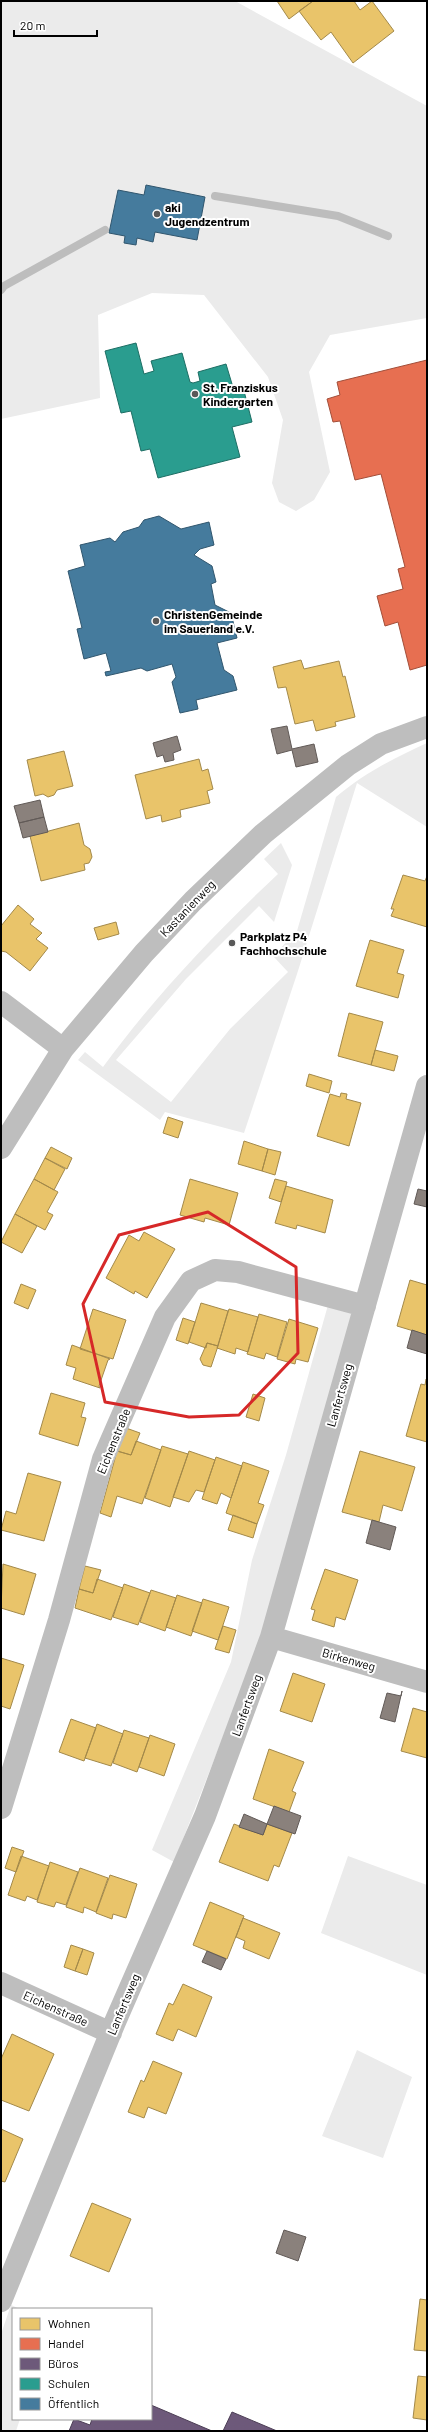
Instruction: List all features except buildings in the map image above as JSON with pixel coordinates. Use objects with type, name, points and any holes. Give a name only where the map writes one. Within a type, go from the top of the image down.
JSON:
[{"type":"street","name":"Kastanienweg","points":[[1,1148],[63,1049],[144,953],[193,901],[263,834],[348,765],[381,744],[427,727]]},
{"type":"street","points":[[1,1002],[63,1049]]},
{"type":"street","name":"Lanfertsweg","points":[[1,2301],[111,2033],[208,1809],[271,1637],[427,1086]]},
{"type":"street","name":"Eichenstraße","points":[[1,1808],[59,1620],[103,1459],[165,1317],[191,1281],[215,1270],[238,1272],[365,1306]]},
{"type":"street","name":"Birkenweg","points":[[271,1637],[427,1682]]},
{"type":"street","name":"Eichenstraße","points":[[1,1983],[111,2033]]},
{"type":"highlighted area","points":[[208,1212],[296,1267],[298,1353],[239,1415],[189,1417],[105,1402],[83,1304],[119,1235]]},
{"type":"shaded area","points":[[1,1],[235,1],[427,106],[427,318],[330,335],[309,372],[330,472],[314,500],[296,511],[279,502],[272,483],[283,420],[268,377],[204,295],[152,293],[98,315],[100,398],[1,419]]},
{"type":"shaded area","points":[[427,743],[427,827],[357,783],[297,974],[244,1133],[165,1112],[160,1120],[78,1060],[85,1052],[103,1067],[143,1015],[186,966],[231,919],[278,874],[264,859],[281,843],[292,865],[274,922],[259,906],[186,979],[116,1060],[171,1102],[230,1029],[288,972],[273,956],[297,931],[336,797],[379,767]]},
{"type":"shaded area","points":[[328,1305],[355,1313],[261,1640],[174,1862],[152,1850],[231,1662],[252,1560],[286,1455]]},
{"type":"shaded area","points":[[348,1856],[427,1885],[427,1975],[321,1933]]},
{"type":"shaded area","points":[[357,2050],[412,2077],[383,2158],[322,2136]]},
{"type":"shaded area","points":[[11,2305],[18,2308],[12,2308],[12,2420],[20,2420],[16,2431],[1,2431],[1,2334]]},
{"type":"waterway","points":[[215,196],[338,216],[388,236]]},
{"type":"waterway","points":[[1,290],[4,286],[105,230]]},
{"type":"place","name":"aki Jugendzentrum","points":[[157,214]]},
{"type":"place","name":"St. Franziskus Kindergarten","points":[[195,394]]},
{"type":"place","name":"ChristenGemeinde im Sauerland e.V.","points":[[156,621]]},
{"type":"place","name":"Parkplatz P4 Fachhochschule","points":[[232,943]]}]
